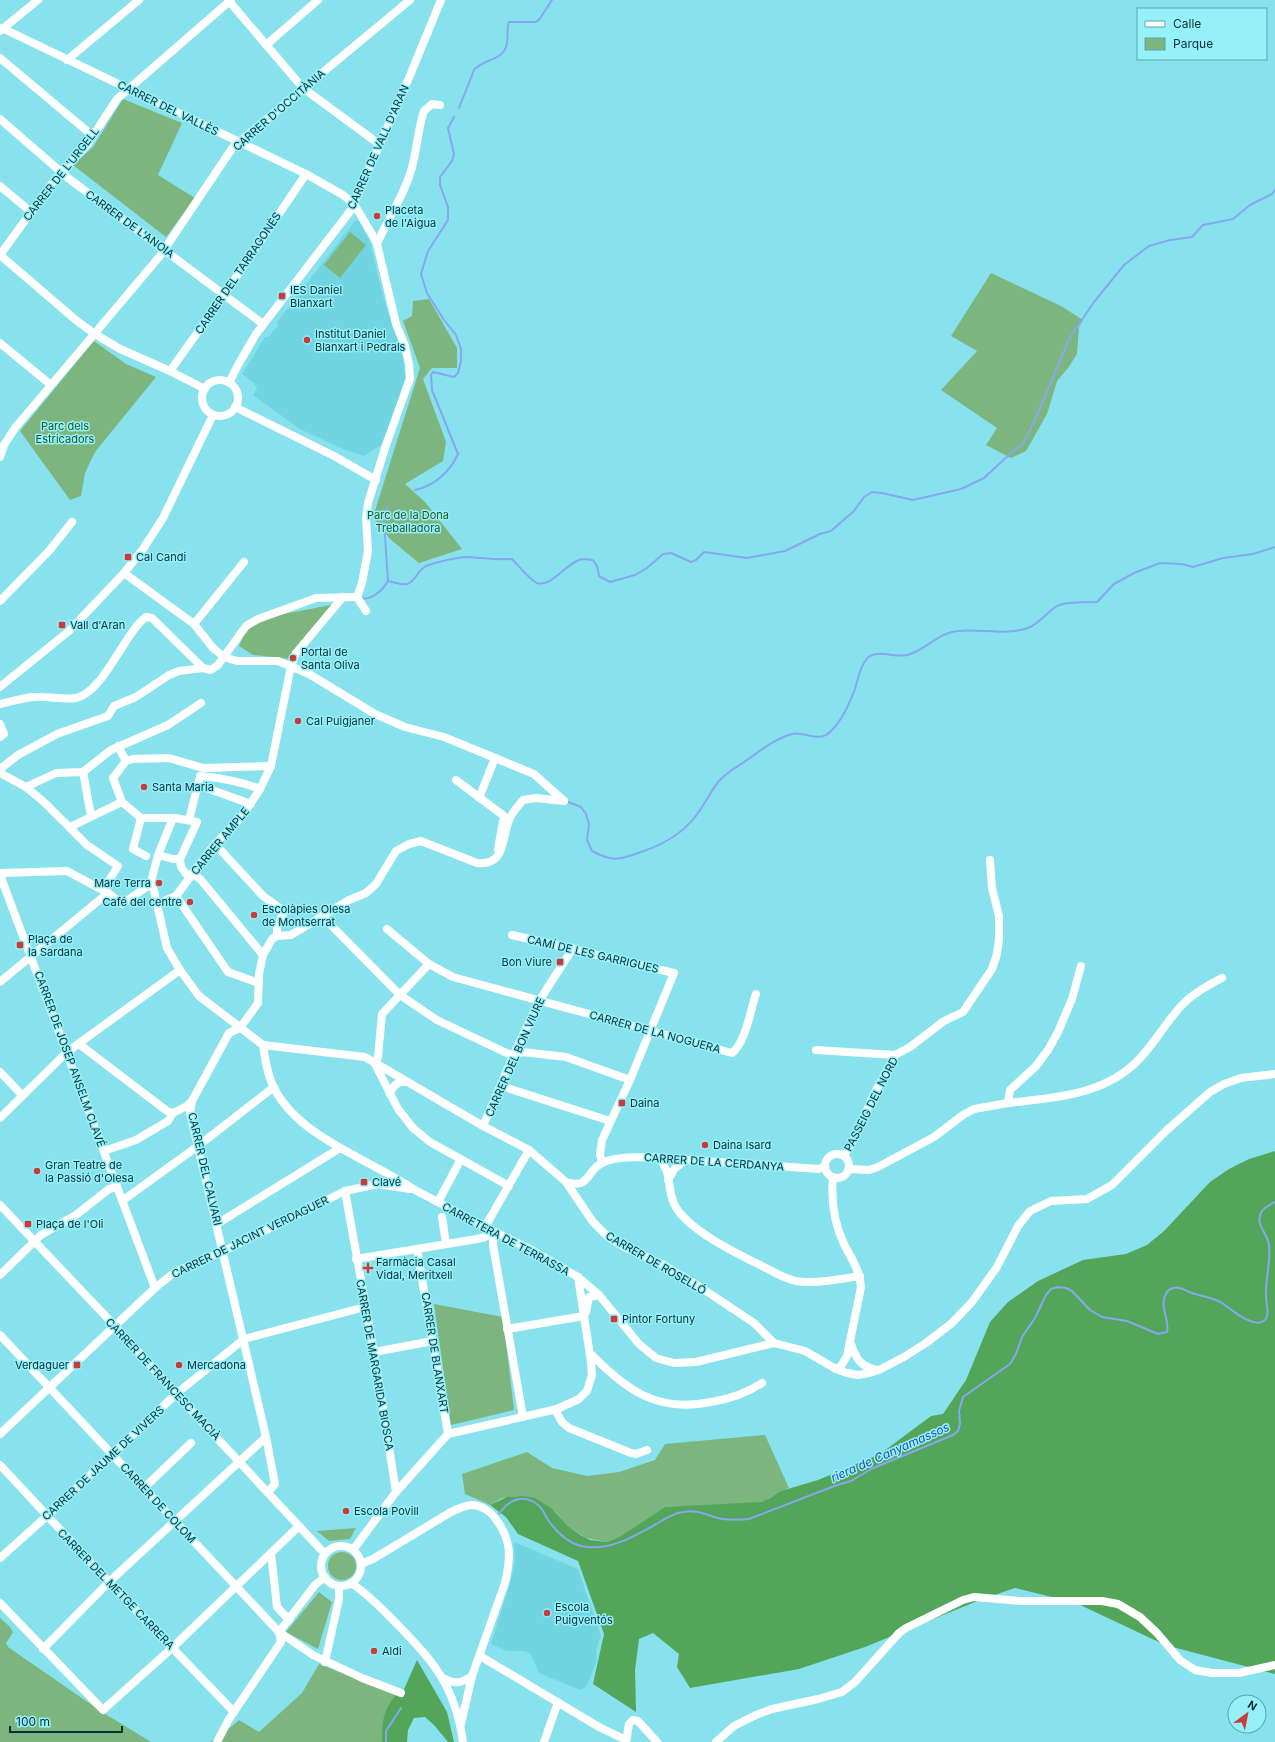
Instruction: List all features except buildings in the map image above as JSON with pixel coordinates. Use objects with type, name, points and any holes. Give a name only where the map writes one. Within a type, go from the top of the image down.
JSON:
[{"type":"street","points":[[1,30],[38,0]]},
{"type":"street","points":[[67,60],[139,0]]},
{"type":"street","points":[[266,45],[318,0]]},
{"type":"street","name":"CARRER D'OCCITÀNIA","points":[[0,457],[4,445],[15,428],[165,250],[229,152],[303,88],[410,0]]},
{"type":"street","name":"CARRER DE VALL D'ARAN","points":[[229,383],[263,324],[348,214],[354,204],[441,0]]},
{"type":"street","points":[[229,1],[303,88],[379,144]]},
{"type":"street","name":"CARRER DE L'URGELL","points":[[0,255],[61,173],[93,136],[117,98],[229,1]]},
{"type":"street","name":"CARRER DEL VALLÈS","points":[[1,30],[306,174],[344,195],[354,204],[377,244],[396,324],[408,356],[410,379],[367,511],[368,550],[362,583],[357,596]]},
{"type":"street","points":[[0,58],[93,136]]},
{"type":"street","points":[[377,244],[401,196],[410,174],[424,110],[432,104],[440,104]]},
{"type":"street","name":"CARRER DE L'ANOIA","points":[[0,119],[61,173],[225,294],[263,324]]},
{"type":"street","name":"CARRER DEL TARRAGONÈS","points":[[170,371],[225,294],[306,174]]},
{"type":"street","points":[[0,186],[31,212]]},
{"type":"street","points":[[0,255],[77,321],[95,334],[120,349],[170,371],[205,389]]},
{"type":"street","points":[[0,343],[51,385]]},
{"type":"street","points":[[215,381],[224,381],[229,383],[237,392],[237,402],[235,407],[228,414],[223,416],[213,415],[204,406],[202,396],[205,389],[208,385],[215,381]]},
{"type":"street","points":[[235,407],[334,456],[376,480]]},
{"type":"street","points":[[0,687],[69,631],[124,573],[143,549],[163,518],[213,415]]},
{"type":"street","points":[[0,601],[49,551],[72,522]]},
{"type":"street","points":[[194,624],[244,562]]},
{"type":"street","points":[[104,1151],[136,1140],[168,1121],[173,1113],[187,1106],[192,1101],[229,1033],[240,1028],[258,1003],[263,955],[272,939],[277,936],[292,935],[349,900],[366,893],[376,884],[396,851],[409,844],[421,841],[477,864],[486,864],[493,861],[500,852],[504,844],[509,819],[523,800],[536,798],[564,801],[534,774],[444,737],[405,728],[381,717],[309,674],[291,666],[278,661],[237,661],[224,657],[214,648],[194,624],[124,573]]},
{"type":"street","points":[[0,769],[18,755],[58,734],[108,716],[117,704],[136,698],[173,673],[204,668],[211,670],[214,669],[246,626],[258,619],[316,598],[343,596],[357,596],[366,611]]},
{"type":"street","name":"CARRER AMPLE","points":[[176,896],[215,844],[241,818],[260,789],[270,766],[291,666],[296,653],[343,596]]},
{"type":"street","points":[[0,704],[32,697],[76,698],[88,692],[109,666],[138,625],[146,618],[152,618],[204,668]]},
{"type":"street","points":[[26,787],[56,773],[83,772],[111,750],[168,725],[201,703]]},
{"type":"street","points":[[0,724],[4,734],[0,737]]},
{"type":"street","points":[[118,746],[126,761]]},
{"type":"street","points":[[260,789],[235,780],[201,772],[169,758],[133,759],[126,761],[113,778],[122,802],[141,818],[174,818],[197,822],[180,859],[181,867],[190,876],[201,880],[263,955]]},
{"type":"street","points":[[479,798],[495,758]]},
{"type":"street","points":[[201,772],[270,766]]},
{"type":"street","points":[[83,772],[91,816]]},
{"type":"street","points":[[189,820],[201,772]]},
{"type":"street","points":[[0,773],[26,787],[70,827],[87,845],[118,866],[106,892],[0,982]]},
{"type":"street","points":[[456,780],[504,816],[498,850],[500,852]]},
{"type":"street","points":[[198,785],[251,804]]},
{"type":"street","points":[[70,827],[122,802]]},
{"type":"street","points":[[141,818],[133,849],[146,856]]},
{"type":"street","points":[[174,818],[156,858],[152,882],[167,948],[180,970],[199,996],[263,1045],[268,1071],[274,1087],[288,1108],[305,1126],[340,1148],[375,1166],[415,1190]]},
{"type":"street","points":[[215,844],[263,896],[284,911],[277,926],[277,936]]},
{"type":"street","points":[[156,858],[180,859]]},
{"type":"street","name":"PASSEIG DEL NORD","points":[[844,1156],[857,1134],[872,1098],[896,1055],[910,1047],[944,1021],[963,1012],[992,969],[1000,939],[999,916],[992,888],[990,860]]},
{"type":"street","points":[[0,874],[67,871],[106,892],[122,904],[152,882]]},
{"type":"street","name":"CARRER DE JOSEP ANSELM CLAVÉ","points":[[0,874],[155,1288]]},
{"type":"street","points":[[157,904],[176,896],[228,972],[259,983]]},
{"type":"street","points":[[322,916],[400,995],[437,1020],[513,1056],[522,1052],[566,1057],[630,1080]]},
{"type":"street","name":"CARRER DE LA NOGUERA","points":[[387,929],[429,964],[453,977],[732,1053],[736,1050],[746,1029],[756,994]]},
{"type":"street","name":"CAMÍ DE LES GARRIGUES","points":[[512,935],[573,948],[674,973],[650,1030]]},
{"type":"street","name":"CARRER DEL BON VIURE","points":[[484,1126],[513,1056],[539,1001],[573,948]]},
{"type":"street","points":[[429,964],[381,1016],[378,1058],[375,1063],[398,1109],[413,1128],[430,1142],[509,1186]]},
{"type":"street","points":[[1008,1103],[1010,1090],[1036,1066],[1048,1050],[1058,1032],[1072,999],[1080,966]]},
{"type":"street","points":[[0,1118],[67,1052],[180,970]]},
{"type":"street","points":[[849,1169],[869,1170],[878,1167],[934,1137],[963,1115],[974,1109],[1077,1093],[1093,1089],[1112,1080],[1133,1066],[1185,1002],[1202,988],[1222,978]]},
{"type":"street","points":[[580,1203],[580,1193],[583,1183],[602,1163],[600,1146],[610,1121],[630,1080],[650,1030]]},
{"type":"street","points":[[79,1044],[167,1111],[173,1113]]},
{"type":"street","name":"CARRER DE ROSELLÓ","points":[[263,1045],[365,1057],[528,1150],[566,1182],[593,1222],[608,1237],[626,1248],[662,1264],[697,1285],[754,1323],[774,1343]]},
{"type":"street","points":[[816,1050],[896,1055]]},
{"type":"street","points":[[0,1072],[22,1095]]},
{"type":"street","name":"CARRETERA DE TERRASSA","points":[[415,1190],[536,1252],[578,1277],[599,1295],[639,1344],[652,1355],[664,1361],[683,1364],[696,1362],[774,1343],[806,1351],[836,1369],[858,1375],[879,1370],[926,1343],[952,1323],[972,1302],[998,1267],[1018,1226],[1030,1211],[1052,1202],[1087,1199],[1112,1185],[1168,1130],[1210,1092],[1224,1084],[1241,1078],[1275,1074]]},
{"type":"street","points":[[390,1094],[396,1084],[408,1082]]},
{"type":"street","points":[[501,1086],[610,1121]]},
{"type":"street","points":[[122,1201],[198,1146],[274,1087]]},
{"type":"street","name":"CARRER DEL CALVARI","points":[[192,1101],[190,1113],[224,1251],[266,1437],[275,1484],[268,1492]]},
{"type":"street","points":[[217,1224],[340,1148]]},
{"type":"street","points":[[356,1259],[485,1237],[528,1150]]},
{"type":"street","points":[[837,1154],[844,1156],[849,1162],[849,1169],[841,1177],[833,1177],[825,1166],[830,1156],[837,1154]]},
{"type":"street","name":"CARRER DE LA CERDANYA","points":[[602,1163],[628,1158],[647,1157],[819,1169],[825,1166]]},
{"type":"street","points":[[446,1244],[438,1202],[461,1159]]},
{"type":"street","points":[[660,1159],[666,1167],[670,1197],[682,1216],[719,1243],[739,1255],[795,1281],[836,1280],[860,1276]]},
{"type":"street","points":[[668,1180],[675,1168],[686,1160]]},
{"type":"street","points":[[375,1166],[380,1176],[378,1184]]},
{"type":"street","points":[[833,1177],[832,1196],[839,1232],[844,1244],[855,1262],[860,1276],[860,1296],[851,1341],[844,1362],[836,1369]]},
{"type":"street","points":[[566,1182],[573,1184],[583,1183]]},
{"type":"street","name":"CARRER DE JACINT VERDAGUER","points":[[0,1434],[155,1288],[175,1272],[224,1251],[345,1191],[378,1184],[404,1187],[415,1190]]},
{"type":"street","points":[[0,1275],[41,1235],[76,1215],[109,1190],[117,1187]]},
{"type":"street","name":"CARRER DE MARGARIDA BIOSCA","points":[[345,1191],[356,1259],[374,1352],[396,1492]]},
{"type":"street","name":"CARRER DE FRANCESC MACIÀ","points":[[0,1205],[36,1241],[325,1554]]},
{"type":"street","points":[[489,1229],[523,1417]]},
{"type":"street","name":"CARRER DE BLANXART","points":[[417,1248],[448,1434]]},
{"type":"street","points":[[353,1550],[396,1492],[448,1434],[555,1410],[579,1399],[586,1391],[592,1375],[578,1277]]},
{"type":"street","points":[[585,1319],[589,1297],[599,1295]]},
{"type":"street","points":[[244,1339],[365,1307]]},
{"type":"street","points":[[507,1329],[585,1319]]},
{"type":"street","name":"CARRER DE COLOM","points":[[0,1335],[279,1632],[326,1662],[401,1693]]},
{"type":"street","name":"CARRER DE JAUME DE VIVERS","points":[[0,1558],[47,1516],[176,1394],[244,1339]]},
{"type":"street","points":[[374,1352],[433,1341]]},
{"type":"street","points":[[851,1341],[854,1355],[860,1363],[868,1368],[879,1370]]},
{"type":"street","points":[[590,1353],[625,1386],[642,1396],[671,1405],[699,1405],[731,1398],[748,1392],[762,1383]]},
{"type":"street","points":[[555,1410],[562,1422],[569,1428],[631,1453],[636,1454],[647,1450]]},
{"type":"street","points":[[43,1649],[108,1582],[266,1437]]},
{"type":"street","points":[[144,1488],[191,1442]]},
{"type":"street","name":"CARRER DEL METGE CARRERA","points":[[0,1465],[108,1582],[234,1712]]},
{"type":"street","points":[[361,1564],[373,1559],[451,1512],[472,1505],[479,1506],[491,1513],[506,1534],[509,1560],[505,1583],[472,1676],[461,1724]]},
{"type":"street","points":[[0,1603],[43,1649],[104,1710],[172,1648],[299,1526]]},
{"type":"street","points":[[359,1575],[351,1583],[339,1586],[334,1584],[325,1577],[321,1565],[325,1554],[329,1550],[339,1546],[353,1550],[358,1556],[361,1564],[359,1575],[366,1592]]},
{"type":"street","points":[[271,1553],[277,1607],[289,1620]]},
{"type":"street","points":[[217,1742],[234,1712],[281,1642],[279,1632],[315,1585],[325,1577]]},
{"type":"street","points":[[351,1583],[366,1592],[425,1653],[443,1678],[457,1709],[461,1724],[463,1742]]},
{"type":"street","points":[[326,1662],[338,1599],[339,1586]]},
{"type":"street","points":[[716,1742],[734,1726],[756,1715],[842,1692],[855,1682],[899,1633],[906,1628],[963,1600],[974,1597],[1015,1600],[1110,1602],[1132,1611],[1148,1623],[1180,1660],[1195,1670],[1212,1673],[1239,1673],[1275,1665]]},
{"type":"street","points":[[480,1656],[599,1727],[626,1741],[629,1724],[633,1720],[638,1721],[657,1742]]},
{"type":"street","points":[[443,1678],[452,1683],[459,1684],[472,1676]]},
{"type":"street","points":[[544,1742],[558,1702]]},
{"type":"shaded area","name":"Institut Daniel Blanxart i Pedrals","points":[[355,221],[359,221],[370,242],[383,296],[403,358],[405,378],[396,410],[381,445],[364,456],[343,449],[300,429],[253,395],[257,389],[254,383],[242,374],[265,337],[268,337],[278,326],[277,322]]},
{"type":"shaded area","name":"Escola Puigventós","points":[[514,1542],[578,1569],[601,1636],[596,1650],[597,1661],[586,1687],[580,1690],[539,1673],[531,1654],[525,1651],[507,1651],[491,1644],[512,1576],[515,1561]]},
{"type":"green space","points":[[123,99],[182,123],[158,175],[195,198],[166,237],[73,165],[93,147]]},
{"type":"green space","points":[[350,232],[366,245],[340,278],[324,265]]},
{"type":"green space","points":[[991,273],[1061,306],[1083,320],[1079,327],[1077,354],[1057,381],[1047,414],[1026,451],[1011,458],[986,445],[997,428],[941,390],[977,351],[951,336]]},
{"type":"green space","name":"Parc de la Dona Treballadora","points":[[429,299],[457,348],[457,368],[432,368],[423,379],[446,442],[443,461],[405,484],[425,502],[462,549],[419,563],[390,539],[373,517],[420,368],[403,321],[412,316],[413,301]]},
{"type":"green space","name":"Parc dels Estricadors","points":[[94,341],[126,364],[156,377],[95,452],[85,473],[81,496],[70,500],[20,431]]},
{"type":"green space","points":[[336,604],[290,659],[253,655],[239,646],[244,635],[258,619]]},
{"type":"green space","points":[[1275,1151],[1275,1674],[1165,1645],[1076,1603],[1015,1588],[980,1600],[865,1647],[799,1669],[690,1688],[677,1667],[679,1654],[653,1633],[639,1639],[635,1670],[636,1712],[593,1684],[604,1634],[578,1561],[518,1534],[506,1517],[490,1505],[507,1497],[521,1496],[535,1498],[551,1508],[568,1526],[582,1536],[590,1540],[607,1542],[619,1537],[665,1507],[761,1502],[781,1491],[818,1480],[880,1454],[931,1416],[943,1414],[966,1380],[990,1322],[1008,1302],[1038,1281],[1083,1260],[1126,1254],[1147,1245],[1164,1231],[1210,1182],[1229,1169],[1249,1159]]},
{"type":"green space","points":[[434,1304],[503,1317],[514,1410],[451,1425]]},
{"type":"green space","points":[[765,1435],[789,1488],[763,1501],[753,1504],[665,1507],[619,1537],[607,1542],[586,1538],[568,1526],[555,1512],[517,1496],[502,1498],[490,1505],[465,1494],[462,1474],[527,1452],[552,1468],[587,1476],[619,1472],[655,1460],[665,1444]]},
{"type":"green space","points":[[356,1528],[350,1539],[329,1541],[317,1531]]},
{"type":"green space","points":[[342,1552],[352,1556],[356,1566],[352,1576],[342,1580],[332,1576],[328,1566],[332,1556]]},
{"type":"green space","points":[[319,1592],[332,1602],[318,1649],[286,1632]]},
{"type":"green space","points":[[0,1618],[13,1632],[6,1643],[8,1647],[102,1712],[151,1742],[0,1742]]},
{"type":"green space","points":[[417,1660],[447,1712],[454,1742],[448,1742],[434,1725],[425,1717],[414,1718],[408,1730],[407,1742],[382,1742],[384,1716],[388,1706],[396,1694],[401,1696]]},
{"type":"green space","points":[[319,1664],[396,1694],[384,1716],[382,1742],[210,1742],[239,1720],[259,1732],[302,1693]]},
{"type":"waterway","points":[[459,108],[474,70],[500,55],[504,51],[507,44],[509,22],[535,22],[539,20],[552,0]]},
{"type":"waterway","points":[[415,490],[429,485],[441,477],[451,467],[458,454],[432,390],[431,375],[433,372],[454,377],[458,373],[461,361],[461,349],[456,335],[444,320],[427,293],[421,274],[428,251],[448,220],[448,207],[440,185],[440,177],[452,161],[454,154],[448,128],[454,117]]},
{"type":"waterway","points":[[388,581],[406,584],[412,581],[426,566],[447,560],[468,557],[512,559],[531,579],[537,583],[548,582],[577,561],[583,559],[593,560],[597,566],[599,576],[610,582],[635,575],[647,568],[663,554],[671,553],[691,562],[696,560],[704,552],[747,558],[785,551],[820,534],[831,531],[854,511],[864,497],[872,492],[913,500],[961,489],[984,478],[1023,444],[1034,422],[1069,339],[1094,302],[1124,265],[1149,246],[1170,240],[1192,237],[1203,225],[1233,219],[1250,205],[1272,194],[1275,190]]},
{"type":"waterway","points":[[361,598],[369,598],[373,596],[383,588],[388,581],[384,522],[388,506]]},
{"type":"waterway","points":[[566,801],[581,807],[586,814],[589,824],[587,840],[592,851],[599,855],[616,859],[634,855],[664,843],[684,829],[698,813],[719,781],[767,746],[785,736],[792,734],[821,737],[830,732],[845,712],[864,662],[874,654],[898,656],[907,655],[920,650],[937,638],[950,632],[966,630],[1001,632],[1028,628],[1036,624],[1057,606],[1076,602],[1097,602],[1114,584],[1134,573],[1160,563],[1181,564],[1193,567],[1223,558],[1253,554],[1275,547]]},
{"type":"waterway","name":"riera de Canyamassos","points":[[499,1514],[511,1502],[527,1499],[540,1507],[551,1524],[571,1542],[581,1546],[602,1547],[631,1538],[670,1516],[680,1513],[693,1511],[722,1519],[749,1519],[851,1481],[871,1469],[953,1435],[958,1431],[960,1424],[959,1411],[963,1397],[1010,1364],[1016,1354],[1022,1337],[1035,1318],[1046,1295],[1051,1289],[1058,1287],[1066,1288],[1072,1291],[1090,1310],[1102,1317],[1127,1321],[1158,1334],[1167,1332],[1168,1328],[1164,1310],[1165,1295],[1168,1291],[1175,1287],[1218,1301],[1249,1321],[1260,1322],[1265,1320],[1267,1315],[1266,1291],[1269,1264],[1269,1245],[1259,1220],[1264,1209],[1275,1202]]},
{"type":"waterway","name":"riera de Canyamassos","points":[[386,1742],[386,1731],[401,1708]]},
{"type":"place","name":"Placeta de l'Aigua","points":[[377,216]]},
{"type":"place","name":"IES Daniel Blanxart","points":[[282,296]]},
{"type":"place","name":"Institut Daniel Blanxart i Pedrals","points":[[307,340]]},
{"type":"place","name":"Cal Candi","points":[[128,557]]},
{"type":"place","name":"Vall d'Aran","points":[[62,625]]},
{"type":"place","name":"Portal de Santa Oliva","points":[[293,658]]},
{"type":"place","name":"Cal Puigjaner","points":[[298,721]]},
{"type":"place","name":"Santa Maria","points":[[144,787]]},
{"type":"place","name":"Mare Terra","points":[[159,883]]},
{"type":"place","name":"Café del centre","points":[[190,902]]},
{"type":"place","name":"Escolàpies Olesa de Montserrat","points":[[254,915]]},
{"type":"place","name":"Plaça de la Sardana","points":[[20,945]]},
{"type":"place","name":"Bon Viure","points":[[560,962]]},
{"type":"place","name":"Daina","points":[[622,1103]]},
{"type":"place","name":"Daina Isard","points":[[705,1145]]},
{"type":"place","name":"Gran Teatre de la Passió d'Olesa","points":[[37,1171]]},
{"type":"place","name":"Clavé","points":[[364,1182]]},
{"type":"place","name":"Plaça de l'Oli","points":[[28,1224]]},
{"type":"place","name":"Farmàcia Casal Vidal, Meritxell","points":[[368,1268]]},
{"type":"place","name":"Pintor Fortuny","points":[[614,1319]]},
{"type":"place","name":"Verdaguer","points":[[77,1365]]},
{"type":"place","name":"Mercadona","points":[[179,1365]]},
{"type":"place","name":"Escola Povill","points":[[346,1511]]},
{"type":"place","name":"Escola Puigventós","points":[[547,1613]]},
{"type":"place","name":"Aldi","points":[[374,1651]]}]
